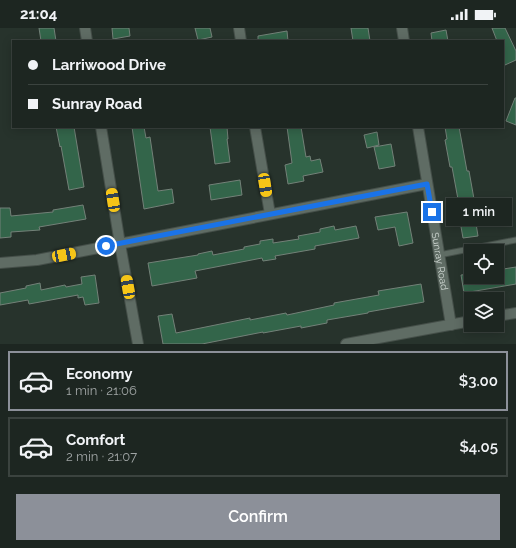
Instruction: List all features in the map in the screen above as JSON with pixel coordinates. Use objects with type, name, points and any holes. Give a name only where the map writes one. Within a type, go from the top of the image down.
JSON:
[{"type":"street","points":[[84,28],[87,40]]},
{"type":"street","points":[[239,28],[241,40]]},
{"type":"street","points":[[402,28],[404,40]]},
{"type":"street","points":[[101,128],[138,344]]},
{"type":"street","points":[[255,128],[270,214]]},
{"type":"street","name":"Sunray Road","points":[[418,128],[451,325]]},
{"type":"street","points":[[0,263],[37,260],[427,184]]},
{"type":"street","points":[[504,315],[516,313]]},
{"type":"street","points":[[346,344],[464,322]]},
{"type":"lane","points":[[439,255],[516,240]]},
{"type":"building","points":[[39,28],[54,28],[56,40],[41,40]]},
{"type":"building","points":[[112,28],[129,28],[130,36],[113,39]]},
{"type":"building","points":[[195,28],[210,28],[212,37],[198,40]]},
{"type":"building","points":[[351,28],[368,28],[370,40],[353,40]]},
{"type":"building","points":[[492,28],[505,28],[516,51],[516,60],[505,65],[504,40],[497,40]]},
{"type":"building","points":[[446,30],[448,40],[432,40],[431,33]]},
{"type":"building","points":[[287,31],[288,40],[258,40],[258,36]]},
{"type":"building","points":[[516,98],[516,125],[506,121]]},
{"type":"building","points":[[56,128],[74,128],[84,187],[69,190],[61,146],[60,147]]},
{"type":"building","points":[[132,128],[144,128],[146,138],[150,137],[158,191],[172,189],[174,203],[144,209]]},
{"type":"building","points":[[210,128],[227,128],[230,162],[215,164]]},
{"type":"building","points":[[287,128],[301,128],[306,157],[310,156],[311,161],[320,159],[323,172],[303,176],[304,181],[288,184],[285,165],[292,163]]},
{"type":"building","points":[[445,128],[459,128],[474,199],[472,199],[478,236],[463,238],[458,210],[460,210],[445,140],[447,139]]},
{"type":"building","points":[[377,132],[379,145],[367,148],[364,135]]},
{"type":"building","points":[[391,144],[395,166],[379,169],[374,147]]},
{"type":"building","points":[[240,180],[242,195],[211,200],[209,185]]},
{"type":"building","points":[[83,205],[86,219],[39,227],[40,230],[11,232],[11,237],[0,238],[0,208],[10,208],[11,216],[53,212],[53,210]]},
{"type":"building","points":[[407,212],[413,243],[399,246],[395,227],[378,230],[375,217]]},
{"type":"building","points":[[334,226],[335,230],[356,226],[359,238],[315,246],[315,249],[275,256],[276,259],[263,261],[262,258],[195,271],[197,278],[152,286],[148,263],[198,255],[212,251],[213,255],[244,249],[244,247],[260,244],[260,241],[273,239],[273,243],[299,239],[298,236],[320,232],[320,229]]},
{"type":"building","points":[[516,267],[516,284],[464,293],[461,275],[464,275],[464,284],[504,284],[504,269]]},
{"type":"building","points":[[95,275],[99,303],[85,305],[83,297],[78,298],[78,295],[29,304],[28,300],[0,305],[0,293],[26,288],[26,286],[40,283],[41,290],[65,285],[66,287],[82,284],[81,277]]},
{"type":"building","points":[[421,284],[424,302],[327,320],[327,323],[301,328],[301,326],[263,332],[202,344],[163,344],[158,316],[172,314],[176,333],[250,318],[250,320],[286,313],[287,315],[334,305],[334,303],[379,295],[378,291]]},
{"type":"route","points":[[106,246],[427,184],[432,212]]}]
